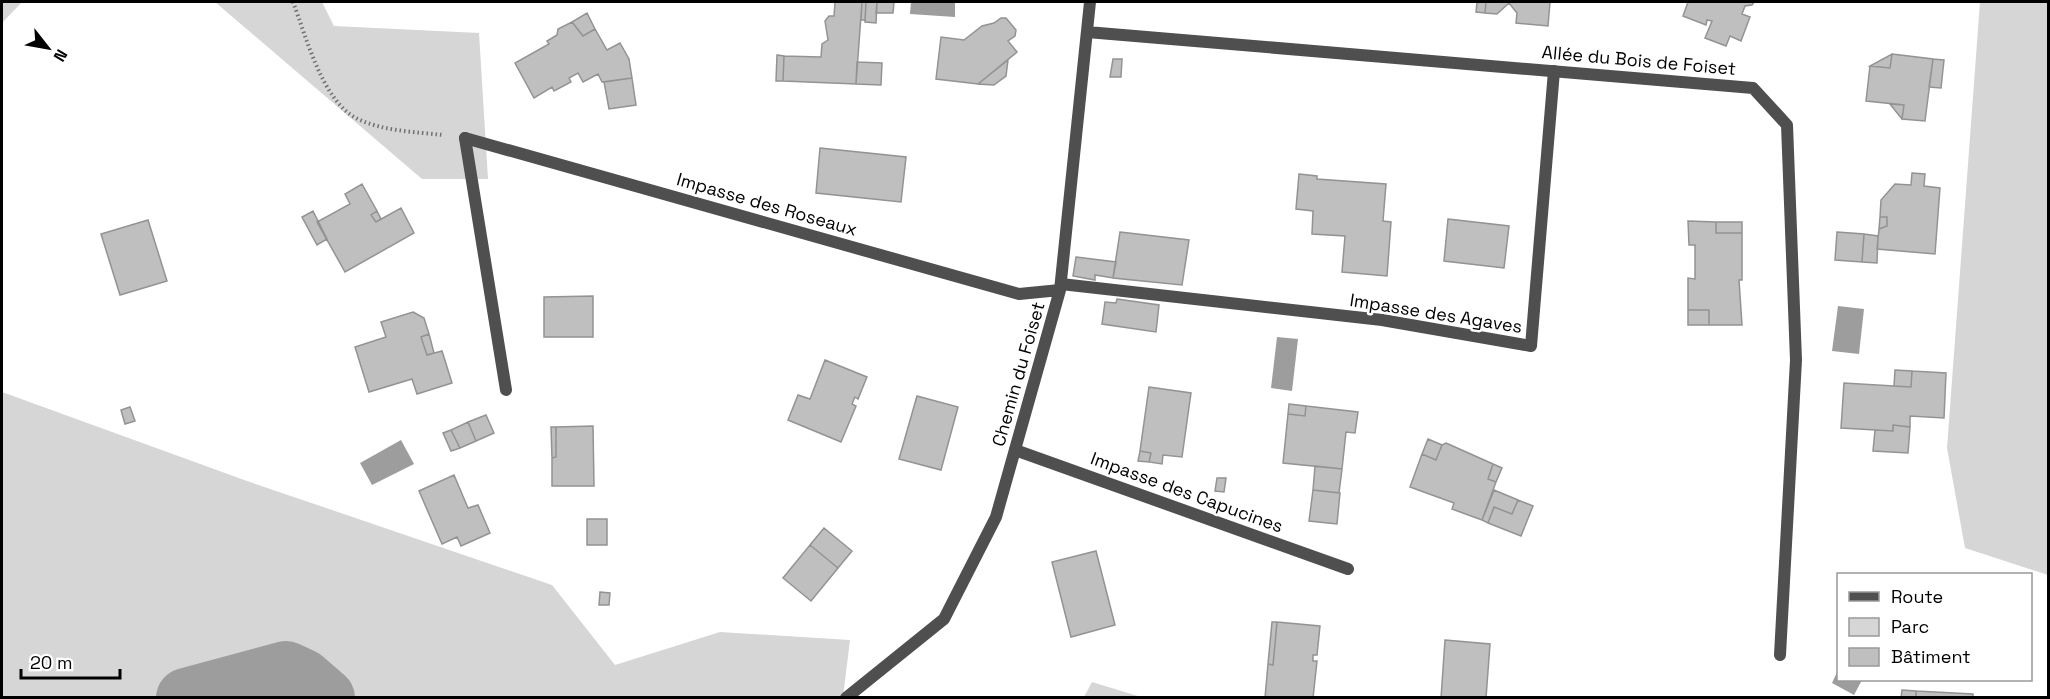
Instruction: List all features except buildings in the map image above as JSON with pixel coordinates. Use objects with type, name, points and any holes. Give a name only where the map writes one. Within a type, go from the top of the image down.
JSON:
[{"type":"street","name":"Chemin du Foiset","points":[[846,698],[944,619],[996,517],[1061,287],[1090,2]]},
{"type":"street","name":"Allée du Bois de Foiset","points":[[1087,32],[1753,88],[1787,125],[1797,360],[1780,655]]},
{"type":"street","name":"Impasse des Agaves","points":[[1061,287],[1382,320],[1531,346],[1554,71]]},
{"type":"street","name":"Impasse des Roseaux","points":[[465,138],[1019,294],[1061,287]]},
{"type":"street","points":[[465,138],[506,390]]},
{"type":"street","name":"Impasse des Capucines","points":[[1015,450],[1348,569]]},
{"type":"path","points":[[293,2],[323,78],[336,102],[356,118],[400,130],[465,138]]},
{"type":"green space","points":[[2,2],[22,2],[2,23]]},
{"type":"green space","points":[[215,2],[322,2],[334,26],[479,33],[488,179],[422,179]]},
{"type":"green space","points":[[1980,2],[2048,2],[2048,575],[1965,548],[1947,448]]},
{"type":"green space","points":[[2,392],[247,481],[552,585],[615,665],[720,632],[850,640],[843,697],[2,697]]},
{"type":"green space","points":[[1092,682],[1141,697],[1084,697]]},
{"type":"shaded area","points":[[911,2],[955,2],[955,17],[910,14]]},
{"type":"shaded area","points":[[1838,306],[1864,309],[1859,354],[1832,351]]},
{"type":"shaded area","points":[[1277,337],[1298,339],[1292,391],[1271,388]]},
{"type":"shaded area","points":[[401,440],[414,464],[372,485],[360,463]]},
{"type":"shaded area","points":[[1837,672],[1837,681],[1861,681],[1854,695],[1832,683]]},
{"type":"waterway","points":[[186,698],[286,671],[303,679],[325,698]]}]
